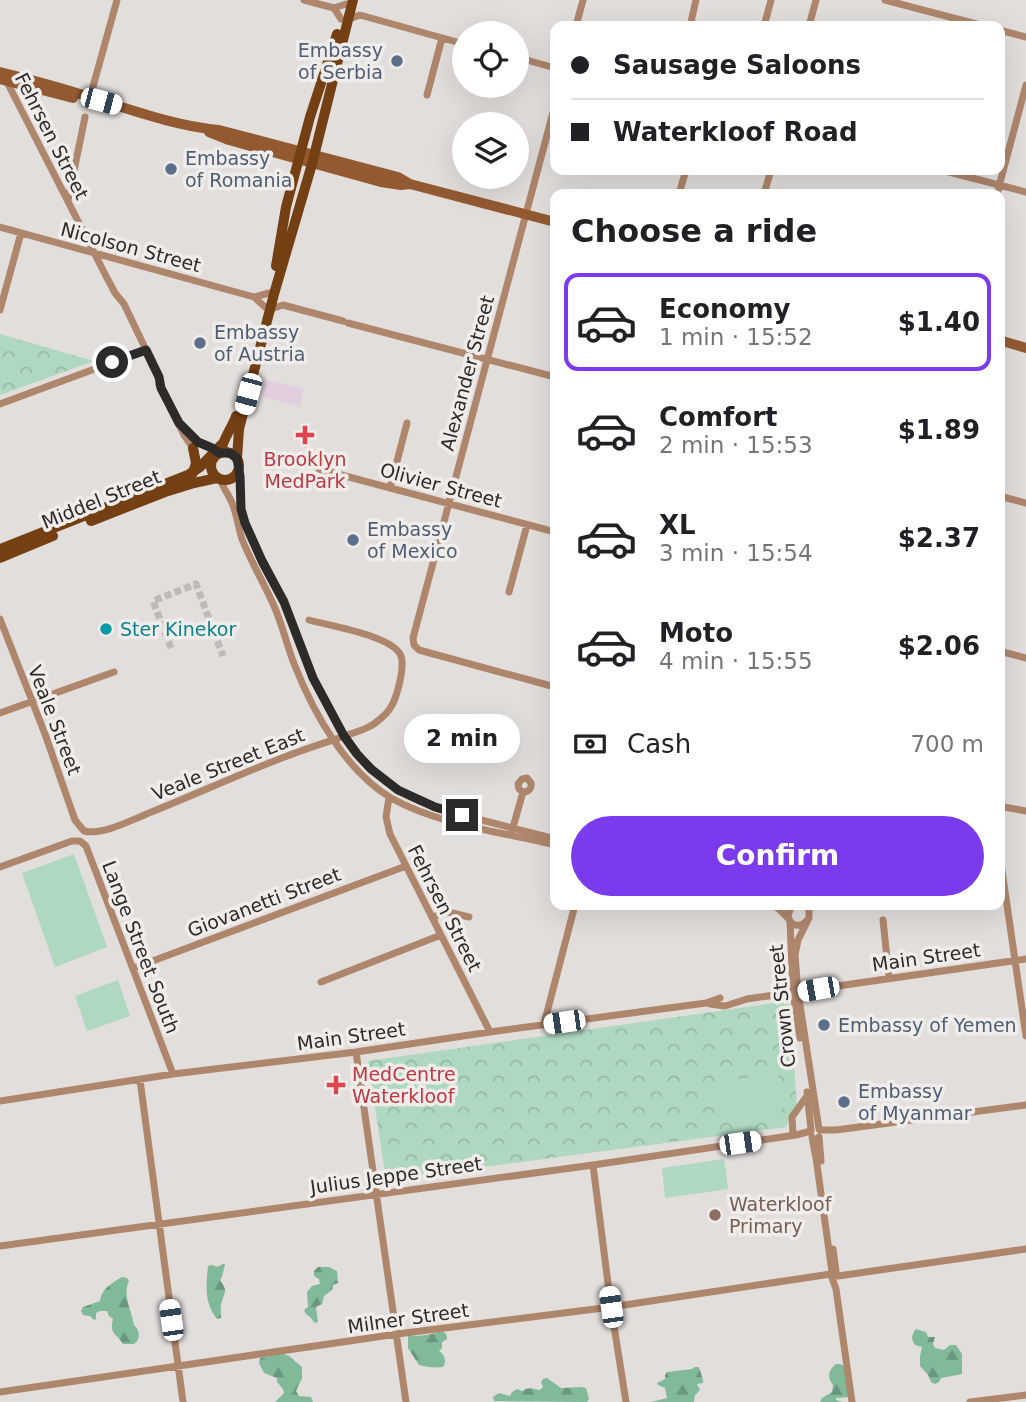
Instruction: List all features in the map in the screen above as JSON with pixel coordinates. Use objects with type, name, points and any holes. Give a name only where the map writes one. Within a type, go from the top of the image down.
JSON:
[{"type":"main road","points":[[268,308],[235,419],[214,457],[212,472],[218,479],[231,479],[239,471],[239,429],[272,293],[286,207],[331,89],[350,1]]},
{"type":"main road","points":[[306,157],[315,103],[345,19]]},
{"type":"main road","points":[[2,74],[54,85],[89,99],[206,130],[216,136],[306,157],[392,184],[410,184],[550,221]]},
{"type":"main road","points":[[1005,342],[1026,348]]},
{"type":"main road","points":[[193,448],[196,463],[193,473]]},
{"type":"main road","points":[[214,457],[230,453],[237,458]]},
{"type":"main road","name":"Middel Street","points":[[178,480],[193,473],[214,457]]},
{"type":"main road","name":"Middel Street","points":[[0,549],[138,494],[190,477],[199,473],[214,457]]},
{"type":"main road","name":"Middel Street","points":[[0,558],[165,492],[218,479]]},
{"type":"street","points":[[89,99],[117,0]]},
{"type":"street","points":[[304,0],[334,8],[345,19],[360,15],[452,41]]},
{"type":"street","points":[[577,21],[583,0]]},
{"type":"street","points":[[691,21],[696,0]]},
{"type":"street","points":[[765,21],[771,0]]},
{"type":"street","points":[[810,21],[816,0]]},
{"type":"street","points":[[885,0],[965,21]]},
{"type":"street","points":[[334,8],[350,1],[360,15]]},
{"type":"street","points":[[1005,32],[1026,37]]},
{"type":"street","points":[[427,95],[442,38]]},
{"type":"street","points":[[529,61],[550,67]]},
{"type":"street","name":"Fehrsen Street","points":[[2,74],[115,293],[184,435],[193,448],[214,457]]},
{"type":"street","points":[[1005,163],[1026,85]]},
{"type":"street","points":[[68,201],[85,117]]},
{"type":"street","name":"Alexander Street","points":[[550,125],[413,638],[415,648],[423,652],[550,686]]},
{"type":"street","points":[[960,175],[1026,192]]},
{"type":"street","points":[[998,189],[1002,175]]},
{"type":"street","name":"Nicolson Street","points":[[0,227],[254,297],[268,308]]},
{"type":"street","points":[[0,310],[21,233]]},
{"type":"street","points":[[254,297],[272,293],[284,306]]},
{"type":"street","points":[[268,308],[284,306],[550,376]]},
{"type":"street","points":[[0,404],[144,351]]},
{"type":"street","name":"Fehrsen Street","points":[[179,423],[214,457]]},
{"type":"street","points":[[390,488],[407,423]]},
{"type":"street","name":"Olivier Street","points":[[319,469],[550,531]]},
{"type":"street","points":[[239,471],[243,515],[262,561],[284,602],[310,670],[344,736],[371,769],[398,790],[479,823]]},
{"type":"street","points":[[218,479],[233,504],[239,532],[275,607],[296,667],[313,703],[333,740],[372,784],[389,797],[425,813],[550,838]]},
{"type":"street","points":[[1005,498],[1026,503]]},
{"type":"street","points":[[509,592],[527,525]]},
{"type":"street","points":[[262,561],[275,597],[275,607]]},
{"type":"street","name":"Veale Street","points":[[0,619],[75,820],[84,831]]},
{"type":"street","name":"Veale Street East","points":[[84,831],[93,833],[109,828],[373,725],[394,702],[402,670],[401,657],[395,647],[380,639],[309,620]]},
{"type":"street","points":[[1005,652],[1026,658]]},
{"type":"street","points":[[0,713],[114,672]]},
{"type":"street","points":[[512,831],[523,792]]},
{"type":"street","name":"Fehrsen Street","points":[[389,797],[386,817],[388,829],[490,1032]]},
{"type":"street","points":[[1005,807],[1026,811]]},
{"type":"street","points":[[512,831],[550,843]]},
{"type":"street","name":"Lange Street South","points":[[0,867],[72,841],[80,841],[86,846],[173,1074]]},
{"type":"street","name":"Giovanetti Street","points":[[134,968],[406,866]]},
{"type":"street","points":[[1005,907],[1026,1036]]},
{"type":"street","points":[[544,1024],[574,910]]},
{"type":"street","points":[[778,910],[793,924],[798,926],[807,922]]},
{"type":"street","points":[[789,910],[789,919]]},
{"type":"street","name":"Crown Street","points":[[796,993],[796,946],[810,910]]},
{"type":"street","points":[[433,918],[444,911],[469,917]]},
{"type":"street","name":"Crown Street","points":[[789,919],[796,993],[852,1402]]},
{"type":"street","points":[[883,920],[889,978]]},
{"type":"street","points":[[321,982],[442,935]]},
{"type":"street","name":"Main Street","points":[[0,1101],[173,1074],[796,993],[1026,959]]},
{"type":"street","points":[[356,1052],[406,1402]]},
{"type":"street","points":[[140,1080],[183,1402]]},
{"type":"street","points":[[794,1135],[792,1117],[810,1093]]},
{"type":"street","name":"Julius Jeppe Street","points":[[0,1246],[1026,1104]]},
{"type":"street","points":[[593,1165],[626,1402]]},
{"type":"street","name":"Milner Street","points":[[0,1392],[1026,1249]]},
{"type":"street","points":[[970,1402],[1026,1395]]},
{"type":"shaded area","points":[[264,379],[303,389],[300,407],[263,397]]},
{"type":"green space","points":[[0,334],[94,361],[0,395]]},
{"type":"green space","points":[[74,854],[107,947],[55,967],[22,873]]},
{"type":"green space","points":[[118,980],[130,1016],[87,1031],[75,996]]},
{"type":"green space","points":[[789,1001],[797,1104],[786,1127],[386,1180],[368,1061]]},
{"type":"green space","points":[[778,1074],[782,1112],[716,1120],[711,1082]]},
{"type":"green space","points":[[724,1159],[728,1189],[665,1198],[662,1168]]},
{"type":"green space","points":[[223,1264],[220,1280],[225,1292],[221,1318],[217,1319],[208,1300],[208,1266],[217,1267]]},
{"type":"green space","points":[[318,1267],[329,1267],[337,1271],[338,1283],[324,1296],[322,1304],[316,1307],[318,1322],[315,1323],[304,1310],[308,1307],[307,1292],[312,1286],[320,1284],[319,1279],[314,1276]]},
{"type":"green space","points":[[122,1277],[129,1281],[127,1298],[139,1337],[134,1344],[123,1344],[114,1333],[113,1319],[107,1311],[96,1313],[94,1320],[83,1315],[81,1311],[83,1307],[100,1301],[105,1290]]},
{"type":"green space","points":[[916,1329],[926,1332],[928,1337],[935,1337],[935,1348],[944,1350],[950,1345],[956,1345],[962,1354],[962,1374],[941,1378],[935,1384],[931,1382],[920,1366],[922,1347],[915,1345],[912,1335]]},
{"type":"green space","points":[[440,1331],[447,1337],[439,1351],[445,1358],[443,1367],[419,1365],[408,1348],[408,1335],[433,1334]]},
{"type":"green space","points":[[281,1353],[302,1367],[302,1378],[296,1391],[299,1396],[311,1397],[313,1402],[275,1402],[284,1393],[283,1389],[277,1378],[264,1373],[259,1363],[260,1358]]},
{"type":"green space","points":[[836,1364],[846,1367],[849,1397],[836,1398],[843,1402],[820,1402],[832,1392],[833,1385],[829,1374]]},
{"type":"green space","points":[[699,1367],[703,1383],[697,1384],[700,1390],[695,1395],[694,1402],[651,1402],[667,1398],[665,1388],[657,1383],[665,1379],[667,1372]]},
{"type":"green space","points":[[547,1378],[561,1388],[586,1388],[589,1399],[587,1402],[494,1401],[493,1397],[499,1393],[510,1396],[517,1389],[540,1390],[543,1387],[541,1382]]},
{"type":"tunnel","points":[[171,648],[153,601],[196,584],[223,656]]},
{"type":"place","name":"Embassy of Serbia","points":[[397,61]]},
{"type":"place","name":"Embassy of Romania","points":[[171,169]]},
{"type":"place","name":"Embassy of Austria","points":[[200,343]]},
{"type":"place","name":"Brooklyn MedPark","points":[[305,435]]},
{"type":"place","name":"Embassy of Mexico","points":[[353,540]]},
{"type":"place","name":"Ster Kinekor","points":[[106,629]]},
{"type":"place","name":"Embassy of Yemen","points":[[824,1025]]},
{"type":"place","name":"MedCentre Waterkloof","points":[[336,1085]]},
{"type":"place","name":"Embassy of Myanmar","points":[[844,1102]]},
{"type":"place","name":"Waterkloof Primary","points":[[715,1215]]},
{"type":"route","points":[[112,362],[146,350],[179,423],[202,444],[219,453],[233,454],[237,458],[241,509],[249,533],[284,602],[313,678],[344,736],[357,754],[398,790],[435,807],[462,815]]}]
